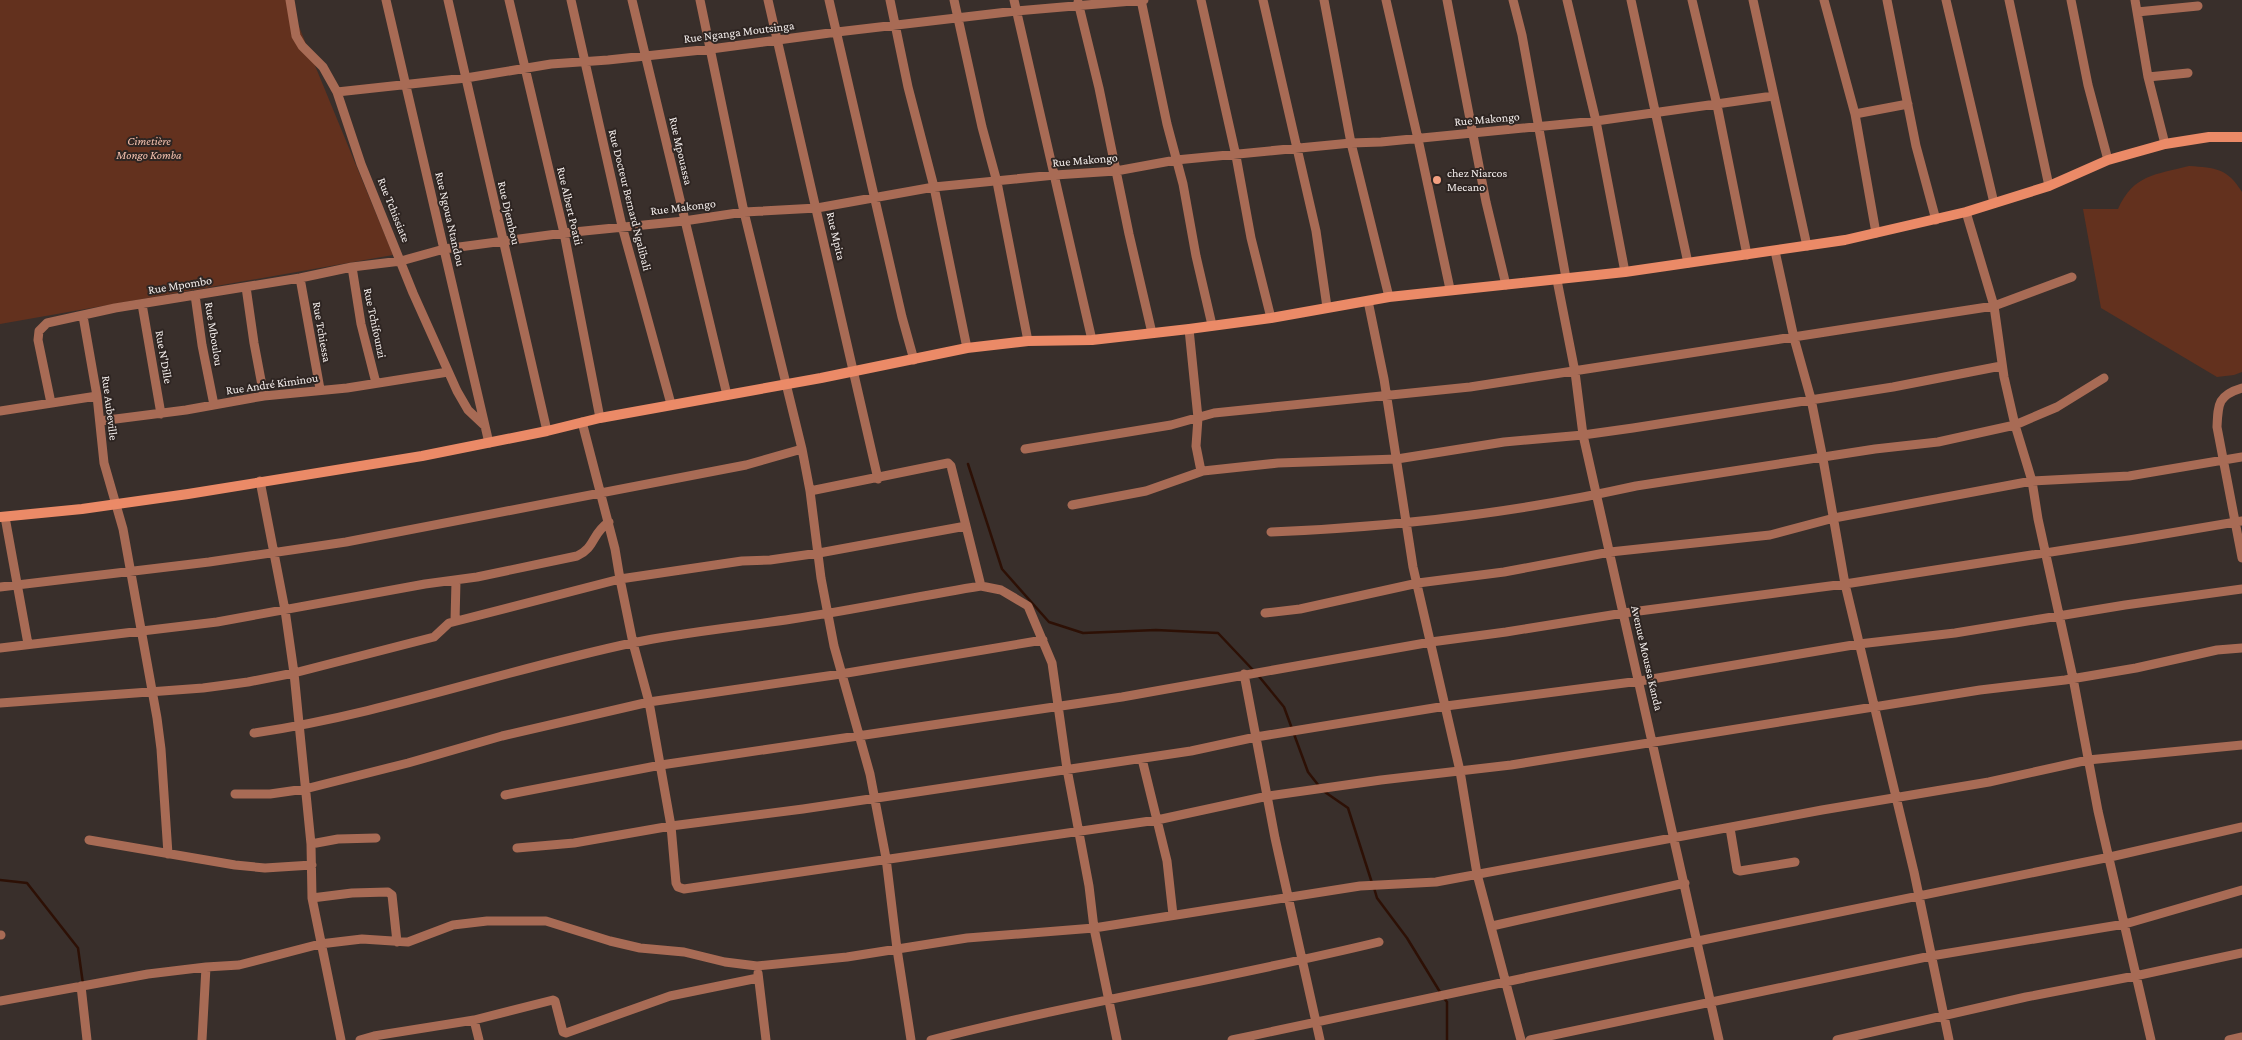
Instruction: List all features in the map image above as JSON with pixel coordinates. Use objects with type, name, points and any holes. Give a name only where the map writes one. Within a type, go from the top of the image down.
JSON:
[{"type":"street","name":"Rue Tchissiate","points":[[290,0],[296,36],[302,46],[323,67],[337,92],[361,164],[448,372],[468,410],[485,426]]},
{"type":"street","name":"Rue Ngoua Ntandou","points":[[386,0],[489,443]]},
{"type":"street","name":"Rue Djembou","points":[[448,0],[547,431]]},
{"type":"street","name":"Rue Albert Poatii","points":[[509,0],[564,233],[600,418]]},
{"type":"street","name":"Rue Docteur Bernard Ngalibali","points":[[571,0],[622,226],[671,404]]},
{"type":"street","name":"Rue Mpouassa","points":[[632,0],[684,221],[728,395]]},
{"type":"street","points":[[700,0],[744,212],[794,410],[810,491],[828,614],[841,674],[870,774],[875,798],[886,858],[911,1040]]},
{"type":"street","name":"Rue Mpita","points":[[768,0],[878,479]]},
{"type":"street","points":[[829,0],[914,360]]},
{"type":"street","points":[[890,0],[908,87],[934,187],[968,348]]},
{"type":"street","points":[[954,0],[982,127],[997,182],[1028,341]]},
{"type":"street","points":[[1014,0],[1092,340]]},
{"type":"street","name":"Rue Nganga Moutsinga","points":[[337,92],[466,78],[551,64],[711,49],[1078,3],[1142,0]]},
{"type":"street","points":[[1142,0],[1212,325]]},
{"type":"street","points":[[1200,0],[1236,156],[1251,238],[1271,318]]},
{"type":"street","points":[[1262,0],[1316,231],[1327,307]]},
{"type":"street","points":[[1324,0],[1351,143],[1390,297]]},
{"type":"street","points":[[1386,0],[1450,289]]},
{"type":"street","points":[[1447,0],[1486,202],[1506,285]]},
{"type":"street","name":"Avenue Moussa Kanda","points":[[1513,0],[1522,36],[1562,279],[1584,435],[1654,743],[1672,839],[1685,883],[1719,1040]]},
{"type":"street","points":[[1567,0],[1596,121],[1625,272]]},
{"type":"street","points":[[1631,0],[1688,263]]},
{"type":"street","points":[[1692,0],[1717,105],[1747,255]]},
{"type":"street","points":[[1753,0],[1807,246]]},
{"type":"street","points":[[1824,0],[1855,114],[1876,233]]},
{"type":"street","points":[[1886,0],[1916,146],[1936,220]]},
{"type":"street","points":[[1946,0],[1994,203]]},
{"type":"street","points":[[2009,0],[2049,186]]},
{"type":"street","points":[[2071,0],[2088,85],[2108,160]]},
{"type":"street","points":[[2135,0],[2148,77],[2165,144]]},
{"type":"street","points":[[1078,3],[1152,333]]},
{"type":"street","points":[[2137,12],[2198,6]]},
{"type":"street","points":[[2148,77],[2188,73]]},
{"type":"street","name":"Rue Makongo","points":[[400,260],[444,249],[502,241],[622,226],[684,221],[744,212],[817,208],[934,187],[1116,171],[1176,160],[1236,156],[1351,143],[1418,139],[1472,132],[1596,121],[1773,96]]},
{"type":"street","points":[[1855,114],[1908,104]]},
{"type":"street","points":[[28,644],[2,517],[188,494],[422,456],[547,431],[600,418],[854,372],[968,348],[1028,341],[1092,340],[1189,329],[1271,318],[1390,297],[1450,289],[1625,272],[1807,246],[1876,233],[1966,212],[2049,186],[2108,160],[2165,144],[2209,137],[2242,137]]},
{"type":"street","points":[[1966,212],[1994,306],[2001,366],[2015,425],[2032,480],[2044,552],[2073,678],[2088,760],[2135,976],[2151,1040]]},
{"type":"street","points":[[1775,251],[1823,458],[1859,644],[1919,897],[1949,1040]]},
{"type":"street","name":"Rue Mpombo","points":[[51,403],[38,340],[39,331],[47,323],[142,304],[400,260]]},
{"type":"street","name":"Rue Tchifounzi","points":[[352,267],[361,324],[376,383]]},
{"type":"street","points":[[1025,449],[1087,440],[1198,418],[1214,413],[1470,387],[1994,306],[2072,277]]},
{"type":"street","name":"Rue Tchiessa","points":[[300,278],[320,390]]},
{"type":"street","points":[[246,287],[264,396]]},
{"type":"street","name":"Rue Mboulou","points":[[195,296],[202,346],[214,406]]},
{"type":"street","points":[[1368,301],[1408,523],[1413,567],[1432,642],[1438,680],[1446,706],[1460,771],[1477,874],[1521,1040]]},
{"type":"street","name":"Rue N'Dille","points":[[142,304],[161,414]]},
{"type":"street","name":"Rue Aubeville","points":[[83,316],[97,396],[104,463],[109,485],[117,503],[152,690],[161,749],[168,854]]},
{"type":"street","points":[[1189,329],[1198,418],[1196,446],[1200,471]]},
{"type":"street","points":[[1072,505],[1146,491],[1200,471],[1278,463],[1397,459],[1504,442],[1584,435],[1893,387],[2001,366]]},
{"type":"street","name":"Rue André Kiminou","points":[[100,421],[214,406],[264,396],[376,383],[448,372]]},
{"type":"street","points":[[1271,532],[1408,523],[1875,449],[1938,442],[2015,425],[2058,407],[2104,378]]},
{"type":"street","points":[[2242,388],[2225,394],[2218,408],[2216,427],[2239,521],[2242,558]]},
{"type":"street","points":[[0,411],[97,396]]},
{"type":"street","points":[[582,422],[602,492],[633,643],[649,702],[671,826],[676,883],[678,887],[684,889],[886,858],[923,856],[1078,830],[1158,820],[1268,796],[1654,743],[1980,690],[2136,668],[2217,650],[2242,648]]},
{"type":"street","points":[[0,587],[346,542],[746,465],[802,449]]},
{"type":"street","points":[[1265,613],[1300,609],[1418,583],[1504,572],[1610,552],[1770,535],[1834,518],[2032,480],[2129,476],[2242,457]]},
{"type":"street","points":[[810,491],[878,479],[948,463],[951,466],[982,586]]},
{"type":"street","points":[[260,481],[285,610],[294,673],[311,844],[312,898],[341,1040]]},
{"type":"street","points":[[504,795],[661,764],[1122,697],[1432,642],[1624,613],[1846,584],[2239,521]]},
{"type":"street","points":[[0,648],[217,622],[425,584],[456,581],[577,556],[586,552],[599,528],[609,522]]},
{"type":"street","points":[[0,703],[152,690],[203,688],[248,682],[294,673],[434,637],[449,623],[455,621],[620,579],[742,561],[770,560],[819,553],[966,526]]},
{"type":"street","points":[[455,621],[456,581]]},
{"type":"street","points":[[254,734],[385,708],[523,669],[633,643],[828,614],[982,586],[1001,590],[1028,606],[1052,663],[1067,769],[1089,886],[1094,928],[1117,1040]]},
{"type":"street","points":[[517,848],[574,843],[671,826],[1142,759],[1446,706],[1640,681],[1859,644],[1955,633],[2058,615],[2242,589]]},
{"type":"street","points":[[235,794],[270,794],[305,789],[408,763],[502,736],[649,702],[841,674],[1043,640]]},
{"type":"street","points":[[1244,674],[1288,899],[1304,960],[1320,1040]]},
{"type":"street","points":[[0,1001],[148,974],[239,965],[320,944],[362,939],[408,942],[453,925],[497,921],[546,921],[610,941],[640,948],[684,952],[725,962],[757,966],[847,957],[967,938],[1094,928],[1288,899],[1360,886],[1436,882],[1989,782],[2088,760],[2242,746]]},
{"type":"street","points":[[1142,759],[1167,861],[1173,915]]},
{"type":"street","points":[[1232,1040],[1507,983],[1698,940],[2110,857],[2242,827]]},
{"type":"street","points":[[1730,828],[1738,870],[1794,862]]},
{"type":"street","points":[[311,844],[338,839],[376,838]]},
{"type":"street","points":[[89,840],[265,868],[312,866]]},
{"type":"street","points":[[1492,926],[1685,883]]},
{"type":"street","points":[[1530,1040],[1931,956],[2124,924],[2242,890]]},
{"type":"street","points":[[312,898],[352,893],[388,892],[392,895],[395,908],[397,942]]},
{"type":"street","points":[[931,1040],[1000,1022],[1304,960],[1379,942]]},
{"type":"street","points":[[1837,1040],[2026,996],[2135,976],[2242,953]]},
{"type":"street","points":[[757,966],[766,1040]]},
{"type":"street","points":[[202,1040],[206,967]]},
{"type":"street","points":[[360,1040],[374,1036],[474,1020],[552,1000],[555,1001],[563,1032],[566,1033],[670,996],[758,978]]},
{"type":"street","points":[[81,986],[87,1040]]},
{"type":"street","points":[[474,1020],[479,1040]]},
{"type":"street","points":[[2229,1040],[2242,1038]]},
{"type":"green space","name":"Cimetière Mongo Komba","points":[[0,0],[288,0],[393,255],[0,324]]},
{"type":"green space","points":[[2189,166],[2220,171],[2231,178],[2242,192],[2242,372],[2234,375],[2217,377],[2101,308],[2083,209],[2118,209],[2124,197],[2139,182],[2156,174]]},
{"type":"waterway","points":[[968,464],[1002,569],[1049,622],[1083,633],[1156,630],[1218,633],[1253,670]]},
{"type":"waterway","points":[[1257,674],[1284,707],[1308,772],[1319,786]]},
{"type":"waterway","points":[[1322,790],[1348,808],[1372,883]]},
{"type":"waterway","points":[[0,880],[27,883],[78,948],[83,984]]},
{"type":"waterway","points":[[1374,888],[1377,898],[1407,938],[1440,992]]},
{"type":"waterway","points":[[1443,997],[1447,1002],[1447,1040]]},
{"type":"place","name":"chez Niarcos Mecano","points":[[1437,180]]}]
